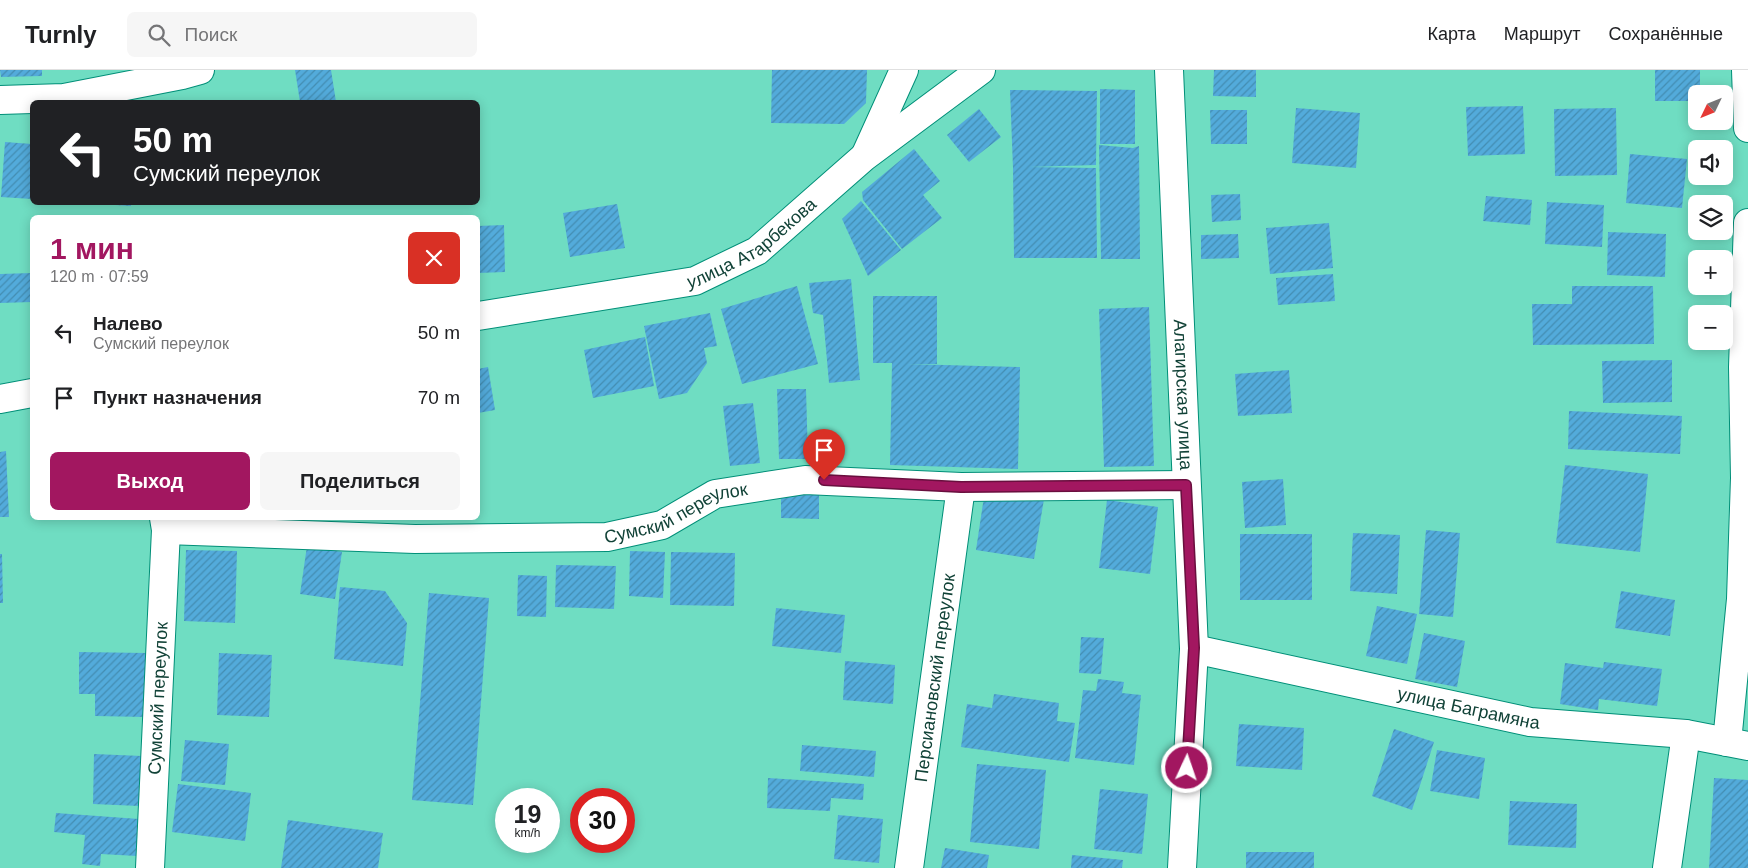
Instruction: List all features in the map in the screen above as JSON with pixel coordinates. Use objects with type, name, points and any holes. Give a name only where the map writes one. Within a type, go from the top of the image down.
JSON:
[{"type":"street","points":[[0,100],[64,98],[200,70]]},
{"type":"street","points":[[864,157],[904,70]]},
{"type":"street","name":"улица Атарбекова","points":[[480,316],[695,281],[756,251],[864,157],[981,70]]},
{"type":"street","name":"Алагирская улица","points":[[1169,70],[1194,648],[1182,868]]},
{"type":"street","points":[[1746,70],[1748,128]]},
{"type":"street","points":[[1737,744],[1746,478],[1743,367],[1748,223]]},
{"type":"street","points":[[0,399],[30,393]]},
{"type":"street","name":"Сумский переулок","points":[[150,868],[165,524],[416,539],[607,537],[662,525],[715,494],[805,480],[961,487],[1186,485]]},
{"type":"street","name":"Персиановский переулок","points":[[909,868],[961,487]]},
{"type":"street","name":"улица Баграмяна","points":[[1194,648],[1530,722],[1686,734],[1737,744]]},
{"type":"street","points":[[1667,868],[1686,734]]},
{"type":"building","points":[[0,70],[42,70],[42,76],[1,77]]},
{"type":"building","points":[[295,70],[331,70],[336,100],[300,100]]},
{"type":"building","points":[[772,70],[867,70],[866,103],[844,124],[771,123]]},
{"type":"building","points":[[1214,70],[1256,70],[1256,97],[1213,96]]},
{"type":"building","points":[[1655,70],[1700,70],[1700,85],[1688,85],[1688,101],[1655,101]]},
{"type":"building","points":[[1100,89],[1135,90],[1135,144],[1100,144]]},
{"type":"building","points":[[1010,90],[1097,91],[1096,165],[1029,167],[1096,168],[1097,258],[1014,258]]},
{"type":"building","points":[[1523,106],[1525,154],[1468,156],[1466,107]]},
{"type":"building","points":[[1296,108],[1360,113],[1356,168],[1292,163]]},
{"type":"building","points":[[1616,108],[1617,175],[1555,176],[1554,109]]},
{"type":"building","points":[[979,109],[1001,137],[969,162],[947,135]]},
{"type":"building","points":[[1210,110],[1247,110],[1247,144],[1211,144]]},
{"type":"building","points":[[5,142],[30,144],[30,199],[1,197]]},
{"type":"building","points":[[1099,145],[1133,148],[1139,146],[1140,259],[1101,259]]},
{"type":"building","points":[[914,149],[940,181],[923,195],[942,218],[902,249],[863,200],[862,192]]},
{"type":"building","points":[[1630,154],[1687,159],[1682,208],[1626,203]]},
{"type":"building","points":[[1240,194],[1241,220],[1212,222],[1211,195]]},
{"type":"building","points":[[1486,196],[1532,200],[1530,225],[1483,221]]},
{"type":"building","points":[[861,201],[901,250],[868,276],[842,219]]},
{"type":"building","points":[[1547,202],[1604,205],[1602,247],[1545,244]]},
{"type":"building","points":[[617,204],[625,248],[570,257],[563,213]]},
{"type":"building","points":[[1329,223],[1333,268],[1270,274],[1266,228]]},
{"type":"building","points":[[504,225],[505,272],[480,273],[480,226]]},
{"type":"building","points":[[1608,232],[1666,234],[1665,277],[1607,275]]},
{"type":"building","points":[[1238,234],[1239,258],[1201,259],[1201,235]]},
{"type":"building","points":[[30,273],[30,302],[0,303],[0,274]]},
{"type":"building","points":[[1333,274],[1335,301],[1278,305],[1276,278]]},
{"type":"building","points":[[851,279],[860,380],[829,383],[823,315],[813,313],[809,283]]},
{"type":"building","points":[[797,286],[818,364],[742,384],[721,309]]},
{"type":"building","points":[[1572,286],[1653,286],[1654,344],[1533,345],[1532,304],[1572,304]]},
{"type":"building","points":[[873,296],[937,296],[937,364],[907,364],[1020,367],[1018,469],[890,465],[892,363],[873,363]]},
{"type":"building","points":[[1149,307],[1154,466],[1104,467],[1099,309]]},
{"type":"building","points":[[710,313],[717,346],[704,348],[707,363],[687,393],[659,399],[644,326]]},
{"type":"building","points":[[645,337],[654,386],[593,398],[584,350]]},
{"type":"building","points":[[1672,360],[1672,402],[1603,403],[1602,361]]},
{"type":"building","points":[[488,367],[495,410],[480,413],[480,369]]},
{"type":"building","points":[[1289,370],[1292,413],[1238,416],[1235,374]]},
{"type":"building","points":[[777,389],[806,389],[808,459],[779,459]]},
{"type":"building","points":[[753,403],[760,463],[730,466],[723,406]]},
{"type":"building","points":[[1569,411],[1682,416],[1680,454],[1568,449]]},
{"type":"building","points":[[6,451],[9,517],[0,517],[0,452]]},
{"type":"building","points":[[1565,465],[1648,474],[1640,552],[1556,543]]},
{"type":"building","points":[[1283,479],[1286,525],[1245,528],[1242,482]]},
{"type":"building","points":[[985,490],[1044,499],[1034,559],[976,550]]},
{"type":"building","points":[[781,492],[819,493],[819,519],[781,518]]},
{"type":"building","points":[[1107,500],[1158,507],[1150,574],[1099,568]]},
{"type":"building","points":[[1426,530],[1460,533],[1453,617],[1419,614]]},
{"type":"building","points":[[1353,533],[1400,535],[1397,594],[1350,591]]},
{"type":"building","points":[[1240,534],[1312,534],[1312,600],[1240,600]]},
{"type":"building","points":[[307,546],[342,552],[335,599],[300,594]]},
{"type":"building","points":[[186,550],[237,551],[235,623],[184,621]]},
{"type":"building","points":[[630,551],[665,552],[663,598],[629,596]]},
{"type":"building","points":[[671,552],[735,553],[734,606],[670,605]]},
{"type":"building","points":[[0,554],[2,554],[3,603],[0,603]]},
{"type":"building","points":[[556,565],[616,566],[614,609],[555,607]]},
{"type":"building","points":[[518,575],[547,576],[546,617],[517,616]]},
{"type":"building","points":[[340,587],[385,591],[407,623],[403,666],[334,659]]},
{"type":"building","points":[[1621,591],[1675,600],[1670,636],[1615,628]]},
{"type":"building","points":[[429,593],[489,598],[473,805],[412,800]]},
{"type":"building","points":[[1377,606],[1417,614],[1407,664],[1366,656]]},
{"type":"building","points":[[776,608],[845,615],[841,653],[772,646]]},
{"type":"building","points":[[1424,633],[1465,641],[1457,687],[1415,679]]},
{"type":"building","points":[[1081,637],[1104,638],[1101,674],[1079,673]]},
{"type":"building","points":[[79,652],[146,653],[145,717],[95,716],[95,694],[79,694]]},
{"type":"building","points":[[219,653],[272,655],[269,717],[217,715]]},
{"type":"building","points":[[845,661],[895,665],[893,704],[843,700]]},
{"type":"building","points":[[1604,662],[1662,669],[1657,706],[1599,699],[1598,710],[1560,704],[1565,663],[1603,668]]},
{"type":"building","points":[[1098,679],[1124,682],[1122,693],[1141,695],[1134,765],[1075,758],[1083,690],[1096,691]]},
{"type":"building","points":[[994,694],[1059,703],[1057,721],[1075,723],[1069,762],[961,747],[967,704],[992,708]]},
{"type":"building","points":[[1239,724],[1304,728],[1302,770],[1236,766]]},
{"type":"building","points":[[1394,729],[1434,742],[1412,810],[1372,796]]},
{"type":"building","points":[[185,740],[229,744],[225,785],[181,781]]},
{"type":"building","points":[[802,745],[876,751],[874,777],[800,771]]},
{"type":"building","points":[[1437,750],[1485,758],[1479,799],[1430,791]]},
{"type":"building","points":[[94,754],[142,756],[139,806],[93,804]]},
{"type":"building","points":[[977,764],[1046,770],[1039,849],[970,842]]},
{"type":"building","points":[[768,778],[864,784],[863,800],[831,798],[830,811],[767,808]]},
{"type":"building","points":[[1714,778],[1748,780],[1748,868],[1709,868]]},
{"type":"building","points":[[178,784],[251,793],[245,841],[172,832]]},
{"type":"building","points":[[1100,789],[1148,794],[1142,854],[1094,849]]},
{"type":"building","points":[[1510,801],[1577,804],[1576,848],[1508,845]]},
{"type":"building","points":[[56,813],[139,819],[137,856],[101,854],[100,866],[82,864],[85,835],[54,832]]},
{"type":"building","points":[[838,815],[883,819],[879,863],[834,859]]},
{"type":"building","points":[[288,820],[383,833],[378,868],[281,868]]},
{"type":"building","points":[[945,848],[989,855],[987,868],[941,868]]},
{"type":"building","points":[[1246,852],[1314,852],[1314,868],[1246,868]]},
{"type":"building","points":[[1072,855],[1123,860],[1122,868],[1071,868]]},
{"type":"route","points":[[824,480],[961,487],[1186,485],[1194,648],[1187,768]]}]
